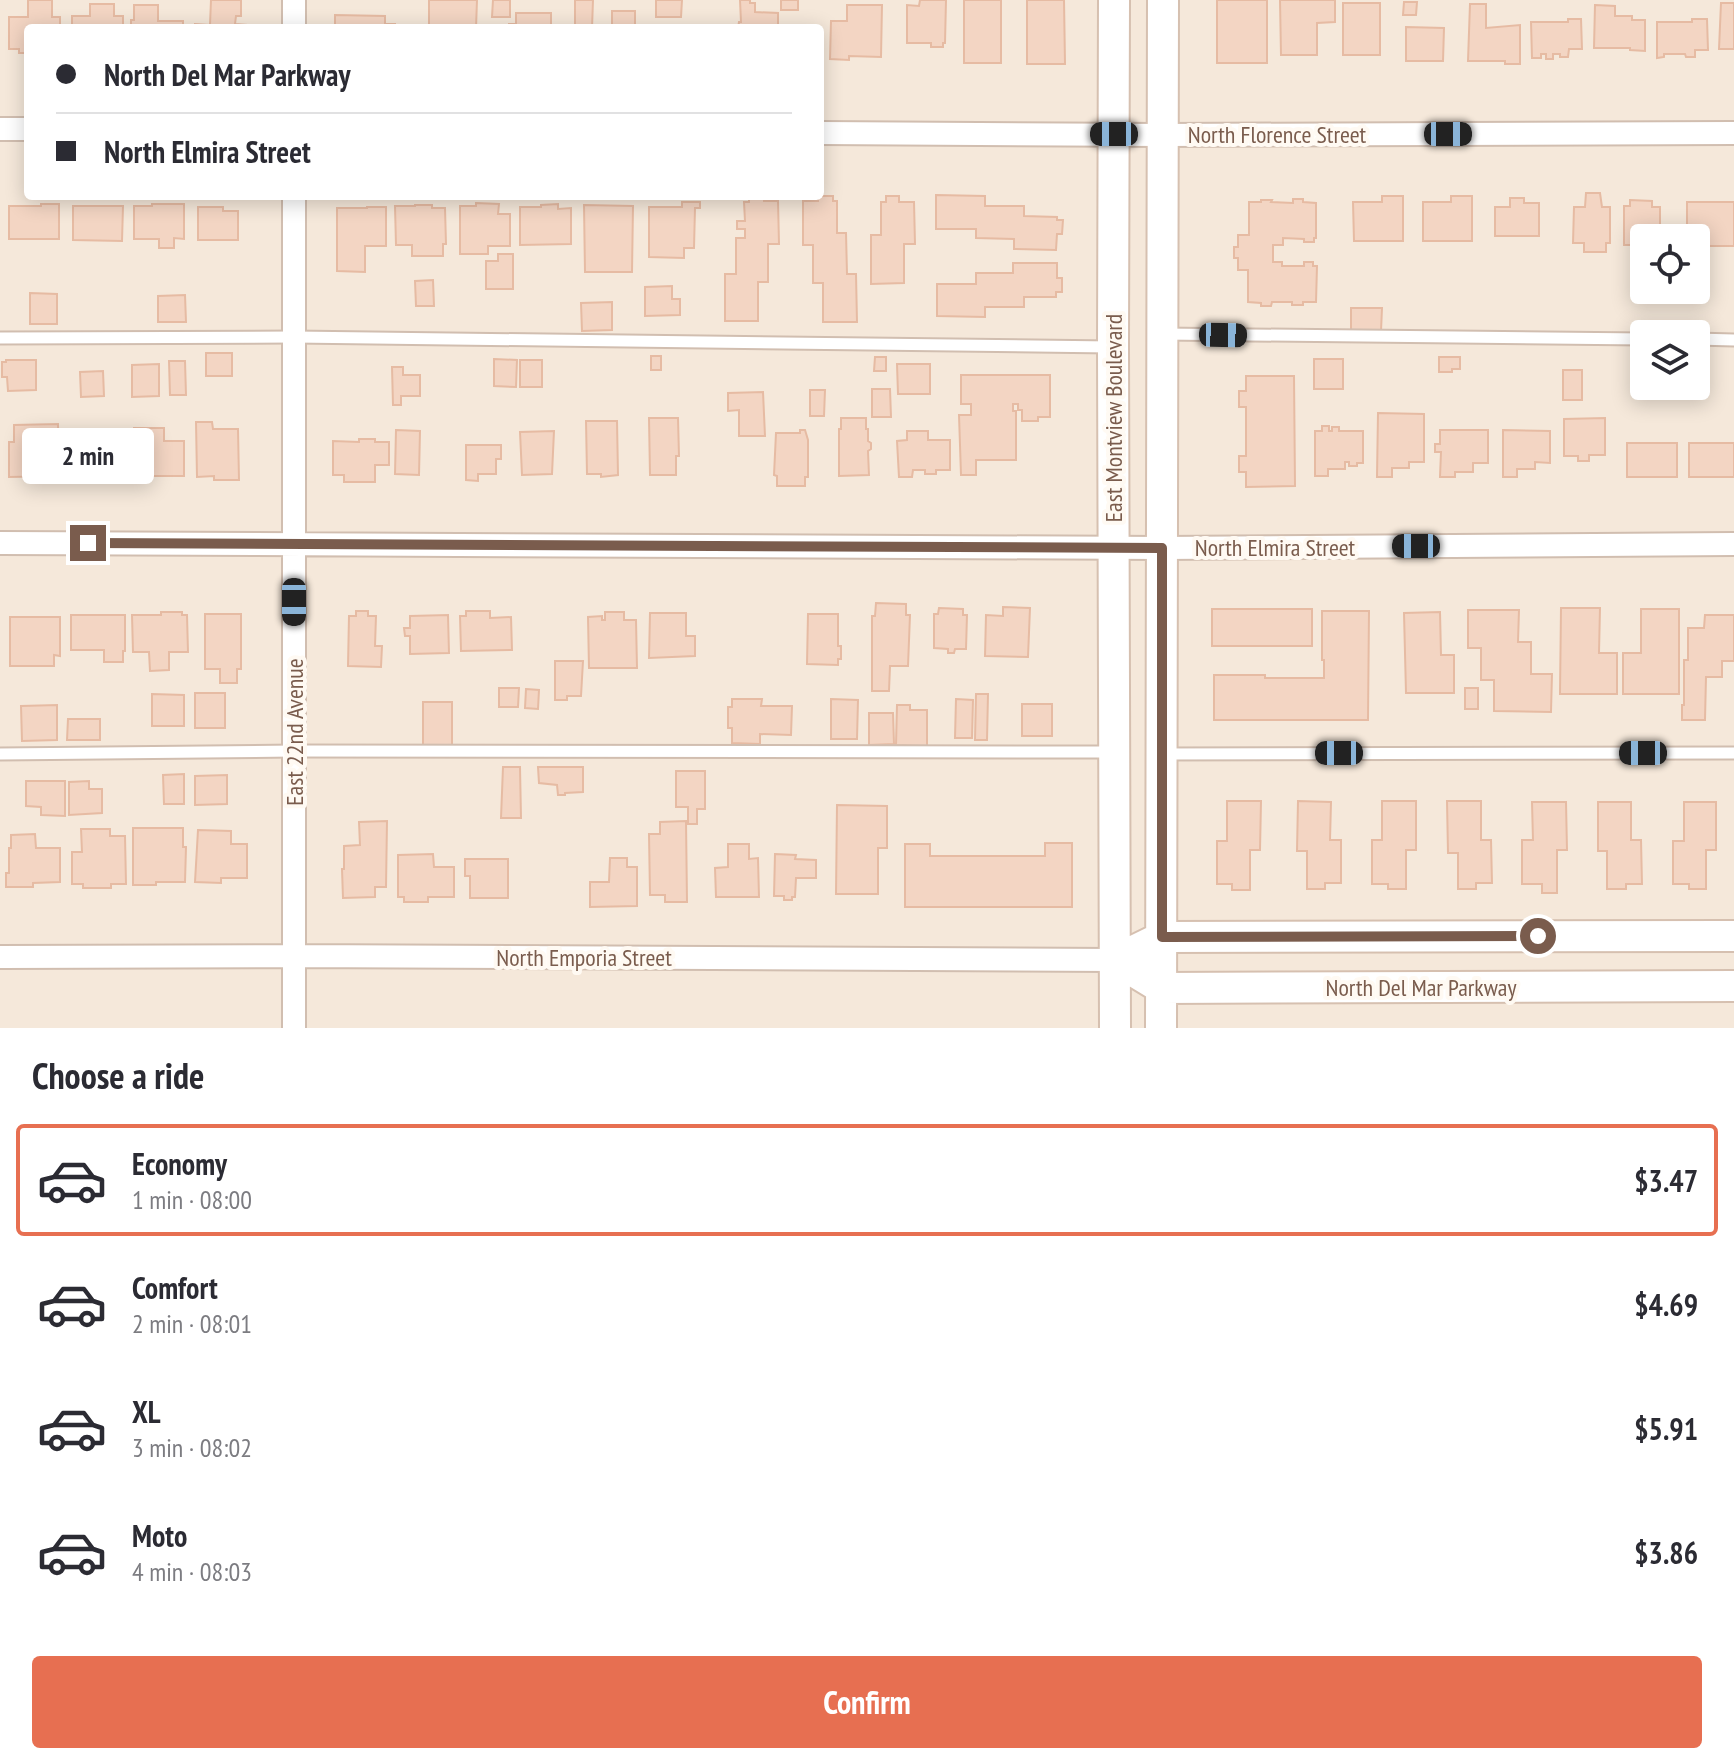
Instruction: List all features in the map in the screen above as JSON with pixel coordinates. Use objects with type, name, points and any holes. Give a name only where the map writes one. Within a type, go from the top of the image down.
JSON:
[{"type":"main road","name":"East Montview Boulevard","points":[[1114,0],[1115,1028]]},
{"type":"main road","name":"East Montview Boulevard","points":[[1161,1028],[1163,0]]},
{"type":"main road","name":"North Del Mar Parkway","points":[[1162,937],[1734,936]]},
{"type":"main road","name":"North Emporia Street","points":[[1115,960],[1162,937]]},
{"type":"main road","points":[[1115,960],[1161,988]]},
{"type":"main road","name":"North Del Mar Parkway","points":[[1161,988],[1734,986]]},
{"type":"street","points":[[294,0],[294,24]]},
{"type":"street","points":[[0,129],[24,129]]},
{"type":"street","name":"North Florence Street","points":[[824,133],[1734,133]]},
{"type":"street","name":"East 22nd Avenue","points":[[294,200],[294,1028]]},
{"type":"street","name":"North Elmira Street","points":[[0,543],[1162,548],[1734,544]]},
{"type":"street","name":"North Emporia Street","points":[[0,957],[1115,960]]},
{"type":"lane","points":[[1162,334],[1630,339]]},
{"type":"lane","points":[[0,338],[294,337],[1113,347]]},
{"type":"lane","points":[[1710,339],[1734,340]]},
{"type":"lane","points":[[0,754],[294,751],[1114,752]]},
{"type":"lane","points":[[1161,754],[1734,753]]},
{"type":"shaded area","points":[[0,0],[1734,0],[1734,1028],[0,1028]]},
{"type":"building","points":[[28,0],[52,0],[52,17],[60,17],[60,24],[24,24],[24,53],[19,53],[19,49],[9,49],[9,17],[28,17]]},
{"type":"building","points":[[211,0],[241,0],[241,16],[236,16],[235,24],[210,24]]},
{"type":"building","points":[[429,0],[477,0],[476,24],[429,24]]},
{"type":"building","points":[[493,0],[510,0],[510,17],[492,17]]},
{"type":"building","points":[[575,0],[593,0],[592,24],[575,24]]},
{"type":"building","points":[[656,0],[682,0],[681,17],[656,17]]},
{"type":"building","points":[[740,0],[755,3],[755,12],[778,13],[778,24],[739,24]]},
{"type":"building","points":[[781,0],[798,0],[798,10],[781,10]]},
{"type":"building","points":[[920,0],[946,0],[943,47],[931,47],[931,43],[907,43],[907,5],[919,6]]},
{"type":"building","points":[[964,0],[1001,0],[1001,63],[964,63]]},
{"type":"building","points":[[1027,0],[1064,0],[1065,64],[1027,64]]},
{"type":"building","points":[[1217,0],[1267,0],[1267,63],[1217,63]]},
{"type":"building","points":[[1280,0],[1335,0],[1335,22],[1317,23],[1317,55],[1281,55]]},
{"type":"building","points":[[1404,2],[1417,2],[1416,15],[1403,15]]},
{"type":"building","points":[[1343,3],[1380,3],[1380,55],[1343,55]]},
{"type":"building","points":[[1721,3],[1734,3],[1734,49],[1719,49]]},
{"type":"building","points":[[90,4],[114,4],[114,16],[123,16],[123,24],[72,24],[72,16],[90,16]]},
{"type":"building","points":[[1470,4],[1486,4],[1486,28],[1520,25],[1520,64],[1468,61]]},
{"type":"building","points":[[134,5],[158,5],[158,21],[183,21],[183,24],[131,24]]},
{"type":"building","points":[[847,5],[882,5],[881,57],[830,59],[831,21],[847,21]]},
{"type":"building","points":[[1595,5],[1615,6],[1615,16],[1645,20],[1645,51],[1594,48]]},
{"type":"building","points":[[612,11],[635,11],[635,24],[612,24]]},
{"type":"building","points":[[516,13],[551,13],[551,24],[516,24]]},
{"type":"building","points":[[335,15],[385,16],[385,24],[335,24]]},
{"type":"building","points":[[1568,19],[1581,19],[1582,49],[1569,49],[1568,57],[1553,54],[1553,59],[1546,59],[1546,54],[1541,54],[1541,58],[1532,58],[1531,22],[1568,22]]},
{"type":"building","points":[[1692,19],[1707,19],[1708,50],[1695,50],[1695,57],[1664,54],[1664,57],[1657,58],[1657,22],[1692,22]]},
{"type":"building","points":[[1406,27],[1444,28],[1443,61],[1406,61]]},
{"type":"building","points":[[1586,193],[1600,193],[1602,207],[1610,207],[1610,243],[1606,243],[1606,252],[1584,252],[1584,243],[1573,243],[1574,207],[1585,207]]},
{"type":"building","points":[[936,195],[985,196],[985,206],[1024,206],[1024,216],[1057,217],[1057,220],[1063,220],[1062,234],[1057,234],[1056,250],[1014,249],[1014,239],[976,238],[976,229],[936,229]]},
{"type":"building","points":[[824,196],[833,196],[833,201],[837,201],[837,233],[846,233],[847,274],[856,274],[857,322],[823,322],[823,283],[813,283],[813,245],[803,245],[803,201],[824,200]]},
{"type":"building","points":[[886,196],[899,196],[899,202],[914,202],[915,244],[904,244],[904,283],[871,284],[871,235],[881,235],[881,202],[886,202]]},
{"type":"building","points":[[1382,196],[1403,196],[1403,241],[1354,241],[1353,202],[1382,202]]},
{"type":"building","points":[[1451,196],[1472,196],[1472,241],[1423,241],[1423,202],[1451,202]]},
{"type":"building","points":[[1510,198],[1524,198],[1524,203],[1539,203],[1539,236],[1495,236],[1495,207],[1510,207]]},
{"type":"building","points":[[1293,199],[1316,203],[1316,238],[1314,242],[1304,242],[1304,239],[1283,238],[1283,245],[1273,245],[1273,262],[1282,262],[1282,266],[1304,266],[1304,262],[1313,262],[1313,266],[1317,266],[1316,302],[1292,305],[1292,302],[1272,302],[1271,306],[1261,306],[1261,303],[1248,302],[1248,270],[1238,270],[1234,247],[1238,247],[1238,235],[1249,235],[1249,202],[1272,200],[1293,203]]},
{"type":"building","points":[[1630,200],[1652,201],[1652,207],[1660,207],[1660,224],[1630,224],[1630,245],[1624,245],[1624,206],[1630,206]]},
{"type":"building","points":[[778,201],[779,244],[768,244],[768,282],[758,282],[758,321],[725,321],[725,274],[736,274],[736,238],[745,238],[745,229],[737,229],[737,221],[745,221],[744,202]]},
{"type":"building","points":[[682,202],[700,202],[700,208],[695,208],[694,248],[684,248],[684,258],[649,257],[649,207],[682,207]]},
{"type":"building","points":[[1687,202],[1734,202],[1734,246],[1710,246],[1710,224],[1687,224]]},
{"type":"building","points":[[476,203],[499,204],[498,214],[510,214],[510,246],[488,246],[488,254],[460,254],[460,206],[476,206]]},
{"type":"building","points":[[59,204],[59,239],[9,239],[9,206]]},
{"type":"building","points":[[184,204],[184,239],[174,238],[174,248],[159,248],[159,239],[134,239],[134,206]]},
{"type":"building","points":[[558,204],[558,209],[571,208],[571,244],[520,245],[520,207]]},
{"type":"building","points":[[584,205],[633,206],[632,272],[585,272]]},
{"type":"building","points":[[73,206],[123,206],[122,241],[73,240]]},
{"type":"building","points":[[395,206],[445,208],[446,244],[443,244],[443,256],[412,256],[412,245],[396,245]]},
{"type":"building","points":[[198,207],[223,207],[223,211],[238,211],[238,240],[198,240]]},
{"type":"building","points":[[386,207],[386,246],[365,246],[365,272],[337,271],[337,208]]},
{"type":"building","points":[[498,254],[513,254],[513,289],[486,289],[486,261],[498,261]]},
{"type":"building","points":[[1013,263],[1057,263],[1057,278],[1062,278],[1062,292],[1056,292],[1056,297],[1024,297],[1024,307],[985,307],[985,317],[937,316],[937,284],[976,284],[976,273],[1013,273]]},
{"type":"building","points":[[433,280],[434,306],[416,306],[415,281]]},
{"type":"building","points":[[672,286],[672,299],[680,299],[680,315],[645,316],[645,287]]},
{"type":"building","points":[[30,293],[57,294],[57,324],[30,324]]},
{"type":"building","points":[[185,295],[186,322],[158,322],[158,296]]},
{"type":"building","points":[[612,302],[612,330],[582,331],[581,303]]},
{"type":"building","points":[[1351,308],[1382,308],[1381,331],[1351,331]]},
{"type":"building","points":[[206,353],[232,353],[232,376],[206,376]]},
{"type":"building","points":[[651,356],[661,356],[661,370],[651,370]]},
{"type":"building","points":[[875,357],[886,357],[886,371],[874,371]]},
{"type":"building","points":[[1439,357],[1460,357],[1460,369],[1439,372]]},
{"type":"building","points":[[494,359],[517,360],[516,387],[494,386]]},
{"type":"building","points":[[1314,359],[1343,359],[1343,389],[1314,389]]},
{"type":"building","points":[[36,360],[36,390],[8,391],[7,377],[2,377],[2,362]]},
{"type":"building","points":[[520,360],[542,360],[542,387],[520,387]]},
{"type":"building","points":[[169,361],[185,361],[186,395],[170,395]]},
{"type":"building","points":[[159,364],[159,396],[132,397],[132,365]]},
{"type":"building","points":[[897,364],[930,364],[930,394],[898,394]]},
{"type":"building","points":[[392,367],[403,367],[403,375],[420,375],[420,396],[401,396],[401,405],[393,405]]},
{"type":"building","points":[[1563,370],[1582,370],[1582,400],[1563,400]]},
{"type":"building","points":[[103,371],[104,396],[81,397],[80,372]]},
{"type":"building","points":[[961,375],[1050,375],[1050,417],[1022,421],[1022,410],[1018,410],[1018,404],[1013,404],[1013,411],[1016,411],[1016,460],[976,460],[976,475],[961,475],[959,415],[971,415],[971,404],[961,404]]},
{"type":"building","points":[[1246,376],[1294,376],[1295,486],[1246,487],[1246,472],[1239,472],[1239,456],[1246,456],[1246,407],[1239,407],[1239,391],[1246,391]]},
{"type":"building","points":[[872,389],[890,389],[891,417],[872,417]]},
{"type":"building","points":[[810,390],[825,390],[824,416],[810,416]]},
{"type":"building","points":[[763,392],[765,436],[739,436],[739,410],[728,411],[728,393]]},
{"type":"building","points":[[1378,413],[1424,414],[1424,462],[1409,462],[1409,468],[1392,468],[1392,477],[1377,477]]},
{"type":"building","points":[[649,418],[678,418],[676,475],[650,475]]},
{"type":"building","points":[[841,418],[866,418],[868,441],[871,443],[868,451],[869,475],[839,476]]},
{"type":"building","points":[[1605,418],[1605,455],[1589,455],[1589,461],[1578,461],[1578,456],[1564,456],[1564,419]]},
{"type":"building","points":[[586,421],[617,421],[618,475],[601,477],[601,474],[587,474]]},
{"type":"building","points":[[196,422],[212,422],[213,429],[238,429],[239,480],[197,477]]},
{"type":"building","points":[[58,424],[59,476],[9,477],[9,442],[14,442],[14,425]]},
{"type":"building","points":[[1322,426],[1329,426],[1329,431],[1332,427],[1339,427],[1339,431],[1363,431],[1363,463],[1349,466],[1349,462],[1345,462],[1345,469],[1328,469],[1328,476],[1315,476],[1315,431],[1322,431]]},
{"type":"building","points":[[134,428],[164,428],[164,441],[184,441],[184,476],[134,476]]},
{"type":"building","points":[[396,430],[420,431],[419,475],[395,474]]},
{"type":"building","points":[[800,430],[805,430],[808,440],[808,477],[805,477],[805,486],[777,486],[777,476],[774,475],[776,433],[800,433]]},
{"type":"building","points":[[1440,430],[1488,430],[1488,463],[1473,463],[1473,472],[1455,472],[1455,477],[1440,477],[1441,452],[1435,452],[1435,444],[1440,444]]},
{"type":"building","points":[[1503,430],[1550,431],[1550,463],[1535,462],[1535,469],[1517,469],[1517,477],[1503,477]]},
{"type":"building","points":[[554,431],[552,474],[522,475],[520,432]]},
{"type":"building","points":[[907,431],[928,431],[928,440],[950,440],[950,470],[925,474],[925,470],[913,470],[912,477],[899,477],[897,441],[907,440]]},
{"type":"building","points":[[359,439],[389,442],[389,465],[375,465],[375,482],[344,482],[344,475],[333,475],[333,441],[359,442]]},
{"type":"building","points":[[1627,443],[1677,443],[1677,477],[1627,477]]},
{"type":"building","points":[[1689,443],[1734,443],[1734,477],[1689,477]]},
{"type":"building","points":[[74,444],[123,444],[122,476],[73,479]]},
{"type":"building","points":[[466,445],[501,445],[501,459],[496,459],[496,474],[478,474],[478,481],[466,480]]},
{"type":"building","points":[[876,603],[906,604],[906,615],[910,615],[908,666],[890,666],[889,691],[872,691],[872,616],[875,616]]},
{"type":"building","points":[[1003,607],[1030,608],[1028,657],[985,656],[986,615],[1003,616]]},
{"type":"building","points":[[939,608],[963,609],[963,615],[967,615],[966,649],[948,653],[948,649],[934,648],[934,614],[938,614]]},
{"type":"building","points":[[1561,608],[1600,608],[1599,653],[1617,653],[1617,694],[1560,694]]},
{"type":"building","points":[[1212,609],[1312,609],[1312,646],[1212,646]]},
{"type":"building","points":[[1641,609],[1679,609],[1679,694],[1623,694],[1623,653],[1641,653]]},
{"type":"building","points":[[1468,610],[1519,610],[1518,642],[1531,642],[1531,674],[1552,674],[1551,712],[1494,711],[1494,680],[1481,680],[1481,648],[1468,648]]},
{"type":"building","points":[[356,611],[368,611],[368,616],[376,616],[375,646],[382,646],[381,667],[348,666],[349,616],[356,616]]},
{"type":"building","points":[[466,611],[490,611],[490,618],[511,617],[512,650],[461,651],[460,616],[466,616]]},
{"type":"building","points":[[1322,611],[1369,611],[1368,720],[1214,720],[1214,675],[1324,678]]},
{"type":"building","points":[[161,612],[182,612],[182,615],[187,615],[188,652],[169,652],[169,670],[150,671],[149,652],[133,652],[132,615],[161,615]]},
{"type":"building","points":[[605,612],[624,612],[624,620],[636,620],[637,668],[589,668],[588,617],[602,616],[605,620]]},
{"type":"building","points":[[1440,612],[1441,655],[1454,655],[1454,693],[1406,693],[1404,613]]},
{"type":"building","points":[[650,613],[686,613],[686,636],[695,636],[695,656],[649,658]]},
{"type":"building","points":[[205,614],[241,614],[241,669],[237,669],[237,683],[220,683],[220,669],[205,669]]},
{"type":"building","points":[[808,614],[838,614],[841,659],[838,659],[838,665],[807,664]]},
{"type":"building","points":[[71,615],[125,615],[123,662],[104,662],[104,650],[71,650]]},
{"type":"building","points":[[448,615],[449,653],[410,654],[410,636],[405,636],[404,628],[410,628],[410,616]]},
{"type":"building","points":[[1705,615],[1734,615],[1734,661],[1722,661],[1722,677],[1706,677],[1705,720],[1682,720],[1688,628],[1704,628]]},
{"type":"building","points":[[10,617],[60,617],[60,656],[54,655],[54,666],[10,666]]},
{"type":"building","points":[[555,661],[583,661],[581,696],[555,700]]},
{"type":"building","points":[[499,688],[519,688],[518,707],[499,707]]},
{"type":"building","points":[[1465,688],[1478,688],[1478,709],[1465,709]]},
{"type":"building","points":[[526,689],[539,690],[538,709],[525,708]]},
{"type":"building","points":[[195,693],[225,693],[225,728],[195,728]]},
{"type":"building","points":[[152,694],[184,695],[184,726],[152,726]]},
{"type":"building","points":[[976,694],[988,694],[987,740],[975,740]]},
{"type":"building","points":[[732,699],[762,699],[761,706],[792,706],[791,735],[760,734],[760,744],[732,743],[728,707],[732,707]]},
{"type":"building","points":[[831,699],[858,700],[857,739],[831,739]]},
{"type":"building","points":[[956,699],[973,700],[972,738],[955,738]]},
{"type":"building","points":[[423,702],[452,702],[452,746],[423,746]]},
{"type":"building","points":[[1022,704],[1052,704],[1052,736],[1022,736]]},
{"type":"building","points":[[57,705],[57,740],[22,741],[21,706]]},
{"type":"building","points":[[897,705],[910,705],[910,710],[927,710],[927,746],[896,745]]},
{"type":"building","points":[[869,713],[893,713],[894,744],[869,745]]},
{"type":"building","points":[[68,719],[100,719],[100,740],[67,740]]},
{"type":"building","points":[[503,767],[520,767],[521,818],[501,818]]},
{"type":"building","points":[[538,767],[583,767],[583,792],[558,795],[557,785],[539,783]]},
{"type":"building","points":[[676,771],[705,771],[705,809],[697,809],[697,824],[688,824],[688,807],[676,807]]},
{"type":"building","points":[[184,774],[184,804],[164,804],[163,775]]},
{"type":"building","points":[[227,775],[227,804],[195,805],[195,776]]},
{"type":"building","points":[[26,781],[65,781],[65,816],[41,815],[41,807],[26,806]]},
{"type":"building","points":[[89,781],[89,789],[102,789],[102,813],[69,815],[69,782]]},
{"type":"building","points":[[1227,801],[1261,801],[1260,850],[1250,850],[1250,890],[1232,890],[1232,884],[1217,884],[1217,841],[1227,841]]},
{"type":"building","points":[[1298,801],[1331,802],[1330,840],[1341,840],[1341,883],[1325,883],[1325,889],[1307,889],[1307,851],[1297,851]]},
{"type":"building","points":[[1382,801],[1416,801],[1416,850],[1406,850],[1406,889],[1388,889],[1388,884],[1372,884],[1372,840],[1382,840]]},
{"type":"building","points":[[1447,801],[1481,801],[1481,840],[1491,840],[1492,883],[1476,883],[1476,889],[1458,889],[1458,853],[1448,853]]},
{"type":"building","points":[[1532,802],[1566,802],[1567,850],[1557,850],[1557,893],[1542,893],[1542,884],[1522,884],[1522,840],[1533,840]]},
{"type":"building","points":[[1598,802],[1631,802],[1631,840],[1641,840],[1642,884],[1626,884],[1626,889],[1607,889],[1607,851],[1598,851]]},
{"type":"building","points":[[1684,802],[1716,802],[1716,850],[1706,850],[1706,889],[1689,889],[1689,884],[1673,884],[1673,841],[1684,841]]},
{"type":"building","points":[[837,805],[887,806],[887,848],[878,848],[878,894],[836,894]]},
{"type":"building","points":[[387,821],[386,887],[375,887],[375,897],[343,898],[344,846],[360,845],[359,822]]},
{"type":"building","points":[[686,821],[687,902],[665,902],[665,895],[650,895],[649,834],[660,834],[660,822]]},
{"type":"building","points":[[133,828],[183,828],[185,882],[133,885]]},
{"type":"building","points":[[81,829],[110,829],[110,836],[125,836],[126,884],[111,884],[111,888],[83,888],[83,884],[72,884],[72,852],[82,852]]},
{"type":"building","points":[[198,830],[231,831],[231,844],[247,844],[247,878],[221,878],[221,883],[195,882]]},
{"type":"building","points":[[35,834],[36,848],[60,848],[60,882],[33,883],[33,887],[6,887],[11,835]]},
{"type":"building","points":[[1045,843],[1072,843],[1072,907],[905,907],[905,844],[930,844],[930,856],[1045,856]]},
{"type":"building","points":[[728,844],[749,844],[749,859],[758,858],[759,897],[716,897],[715,868],[728,867]]},
{"type":"building","points":[[433,854],[434,867],[454,867],[454,897],[428,897],[428,902],[404,902],[404,897],[398,897],[398,855]]},
{"type":"building","points":[[775,854],[816,860],[816,878],[796,878],[795,897],[792,900],[774,896]]},
{"type":"building","points":[[610,858],[627,858],[627,867],[637,867],[637,906],[590,907],[590,882],[609,882]]},
{"type":"building","points":[[465,859],[508,859],[508,898],[470,898],[470,876],[465,876]]},
{"type":"route","points":[[88,543],[1162,548],[1162,937],[1538,936]]}]
